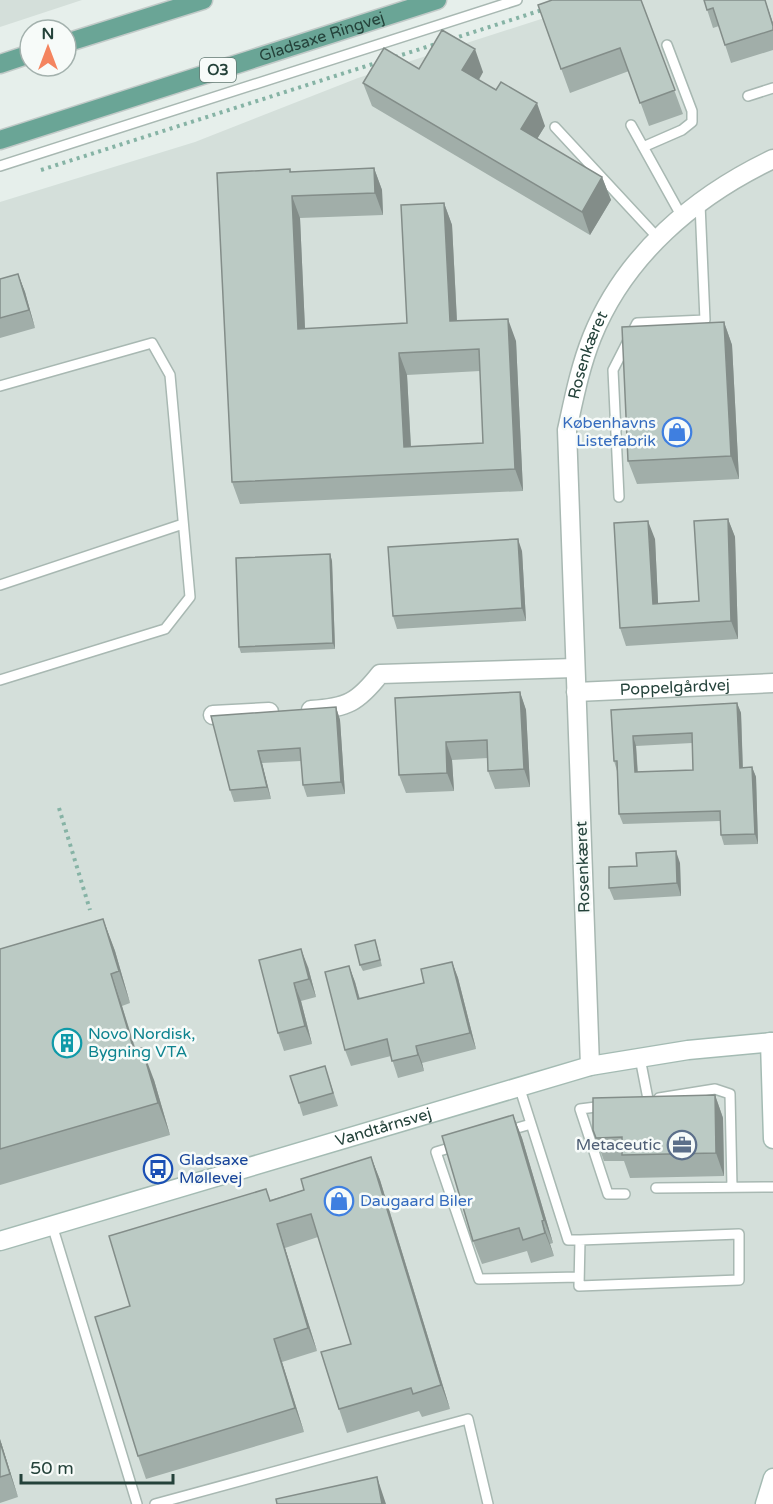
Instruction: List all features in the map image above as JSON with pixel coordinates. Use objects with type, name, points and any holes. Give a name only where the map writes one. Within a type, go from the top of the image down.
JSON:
[{"type":"main road","points":[[78,39],[203,0]]},
{"type":"main road","name":"Gladsaxe Ringvej","points":[[0,140],[437,0]]},
{"type":"main road","points":[[0,63],[18,58]]},
{"type":"street","name":"Rosenkæret","points":[[590,1066],[567,429],[577,382],[592,337],[619,286],[658,238],[700,201],[738,177],[773,159]]},
{"type":"street","points":[[213,715],[336,709],[348,704],[369,688],[380,674],[575,668]]},
{"type":"street","name":"Poppelgårdvej","points":[[576,692],[773,683]]},
{"type":"street","points":[[771,1042],[773,1139]]},
{"type":"street","name":"Vandtårnsvej","points":[[0,1241],[590,1066],[688,1050],[771,1042]]},
{"type":"street","points":[[765,1504],[773,1478]]},
{"type":"lane","points":[[0,166],[517,0]]},
{"type":"lane","points":[[643,147],[682,130],[692,122],[692,111],[667,45]]},
{"type":"lane","points":[[748,96],[773,88]]},
{"type":"lane","points":[[631,125],[682,217]]},
{"type":"lane","points":[[555,128],[658,238]]},
{"type":"lane","points":[[619,497],[613,370],[637,323],[705,320],[700,201]]},
{"type":"lane","points":[[0,386],[152,343],[170,375],[190,597],[165,629],[0,680]]},
{"type":"lane","points":[[0,585],[183,524]]},
{"type":"lane","points":[[640,1058],[648,1099]]},
{"type":"lane","points":[[519,1086],[568,1240],[739,1234],[739,1280],[579,1286],[580,1240]]},
{"type":"lane","points":[[637,1101],[715,1089],[730,1094],[732,1187]]},
{"type":"lane","points":[[614,1104],[580,1109],[608,1194],[625,1194]]},
{"type":"lane","points":[[500,1133],[531,1124]]},
{"type":"lane","points":[[468,1143],[436,1152],[479,1279],[579,1277]]},
{"type":"lane","points":[[656,1188],[773,1187]]},
{"type":"lane","points":[[52,1225],[137,1504]]},
{"type":"lane","points":[[155,1504],[468,1419],[488,1504]]},
{"type":"path","points":[[447,40],[549,7]]},
{"type":"path","points":[[31,174],[436,44]]},
{"type":"path","points":[[59,808],[90,910]]},
{"type":"shaded area","points":[[0,0],[82,0],[27,18],[18,18],[18,21],[0,27]]},
{"type":"shaded area","points":[[600,0],[773,0],[773,1504],[0,1504],[0,202],[195,142],[358,78]]},
{"type":"building","points":[[552,0],[641,0],[675,90],[640,103],[620,48],[561,69],[538,5]]},
{"type":"building","points":[[704,0],[765,0],[773,30],[725,45],[713,8],[707,10]]},
{"type":"building","points":[[442,30],[475,49],[462,70],[496,90],[501,82],[537,103],[521,129],[602,177],[582,212],[363,83],[384,48],[419,69]]},
{"type":"building","points":[[374,168],[375,193],[292,196],[298,329],[407,323],[401,205],[444,203],[450,321],[508,319],[515,469],[232,482],[217,173],[290,169],[290,172]],"holes":[[[479,349],[483,443],[404,447],[399,353]]]},
{"type":"building","points":[[18,274],[29,310],[0,318],[0,279]]},
{"type":"building","points":[[724,322],[731,456],[628,461],[622,327]]},
{"type":"building","points":[[728,519],[731,621],[620,628],[614,523],[648,521],[653,604],[699,601],[694,521]]},
{"type":"building","points":[[518,539],[522,608],[393,616],[388,547]]},
{"type":"building","points":[[330,554],[333,643],[239,647],[236,558]]},
{"type":"building","points":[[520,692],[524,769],[488,771],[487,740],[446,742],[447,773],[399,775],[395,698]]},
{"type":"building","points":[[737,703],[740,768],[752,767],[755,834],[721,835],[720,811],[619,814],[617,761],[614,761],[611,710]],"holes":[[[692,733],[693,770],[635,772],[633,736]]]},
{"type":"building","points":[[336,707],[341,782],[303,785],[300,748],[258,751],[267,787],[230,790],[211,716]]},
{"type":"building","points":[[676,851],[677,883],[609,888],[609,867],[637,866],[636,853]]},
{"type":"building","name":"Novo Nordisk, Bygning VTA","points":[[103,919],[119,971],[111,974],[134,1050],[142,1048],[158,1103],[0,1149],[0,949]]},
{"type":"building","points":[[375,940],[380,960],[360,965],[355,945]]},
{"type":"building","points":[[301,949],[309,979],[294,983],[305,1026],[278,1033],[259,960]]},
{"type":"building","points":[[452,962],[470,1033],[416,1046],[418,1055],[392,1061],[387,1039],[345,1050],[325,972],[349,966],[358,999],[424,983],[421,969]]},
{"type":"building","points":[[325,1066],[333,1093],[299,1103],[290,1076]]},
{"type":"building","points":[[715,1095],[716,1153],[622,1155],[622,1137],[596,1138],[593,1130],[593,1098]]},
{"type":"building","points":[[513,1115],[544,1220],[542,1221],[545,1233],[523,1240],[519,1228],[473,1241],[442,1136]]},
{"type":"building","points":[[371,1157],[441,1385],[413,1394],[411,1388],[339,1409],[321,1352],[351,1344],[311,1214],[277,1224],[308,1328],[274,1339],[295,1408],[138,1456],[95,1317],[130,1306],[109,1236],[266,1189],[270,1201],[304,1190],[301,1179]]},
{"type":"building","points":[[0,1442],[10,1474],[0,1477]]},
{"type":"building","points":[[377,1477],[382,1504],[277,1504],[276,1499]]},
{"type":"place","name":"Københavns Listefabrik","points":[[677,432]]},
{"type":"place","name":"Novo Nordisk, Bygning VTA","points":[[67,1043]]},
{"type":"place","name":"Metaceutic","points":[[682,1145]]},
{"type":"place","name":"Gladsaxe Møllevej","points":[[158,1169]]},
{"type":"place","name":"Daugaard Biler","points":[[339,1201]]}]
